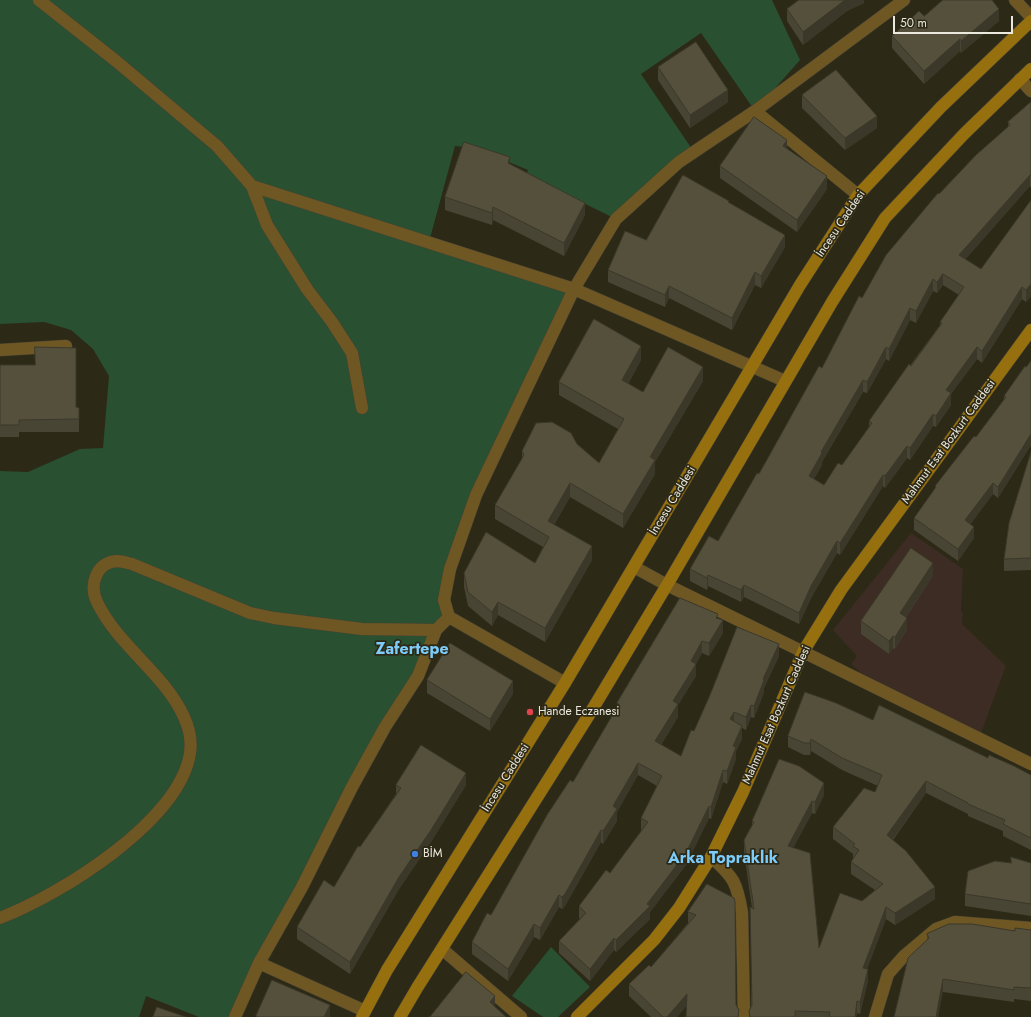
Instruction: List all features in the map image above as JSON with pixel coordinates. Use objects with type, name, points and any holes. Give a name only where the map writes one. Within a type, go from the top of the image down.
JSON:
[{"type":"main road","name":"İncesu Caddesi","points":[[363,1014],[387,970],[565,683],[753,367],[800,285],[858,195],[941,107],[1031,21]]},
{"type":"main road","points":[[400,1017],[589,715],[667,585],[832,302],[885,218],[964,134],[1031,69]]},
{"type":"main road","name":"Mahmut Esat Bozkurt Caddesi","points":[[577,1017],[654,940],[679,908],[711,857],[743,792],[803,652],[840,590],[1031,330]]},
{"type":"street","points":[[39,0],[116,61],[217,146],[252,186],[268,225],[307,289],[332,322],[352,353],[362,408]]},
{"type":"street","points":[[565,683],[450,618],[444,600],[450,569],[476,495],[574,289],[616,219],[679,162],[755,111],[904,0]]},
{"type":"street","points":[[1016,0],[1031,17]]},
{"type":"street","points":[[1020,79],[1031,91]]},
{"type":"street","points":[[755,111],[858,195]]},
{"type":"street","points":[[252,186],[574,289],[785,382]]},
{"type":"street","points":[[0,350],[66,346]]},
{"type":"street","points":[[0,918],[26,908],[55,893],[133,837],[159,812],[174,791],[183,775],[190,753],[191,736],[186,723],[169,691],[124,642],[97,602],[93,590],[93,580],[100,570],[109,563],[118,561],[132,564],[250,613],[274,618],[362,628],[436,630]]},
{"type":"street","points":[[634,567],[667,585],[1031,764]]},
{"type":"street","points":[[234,1017],[259,963],[302,887],[384,727],[418,676],[436,630],[450,618]]},
{"type":"street","points":[[711,857],[735,881],[740,897],[742,913],[744,1017]]},
{"type":"street","points":[[875,1017],[888,974],[904,956],[936,929],[956,922],[1031,928]]},
{"type":"street","points":[[442,949],[521,1017]]},
{"type":"street","points":[[259,963],[363,1014]]},
{"type":"shaded area","points":[[911,533],[963,569],[961,610],[963,614],[962,624],[1006,666],[981,733],[861,673],[851,664],[857,656],[833,630]]},
{"type":"green space","points":[[0,0],[772,0],[800,60],[755,111],[701,33],[641,74],[694,152],[616,219],[526,175],[528,170],[475,148],[455,146],[429,242],[574,289],[544,353],[450,569],[449,617],[235,1017],[199,1017],[146,996],[139,1017],[0,1017],[0,471],[28,472],[80,449],[103,448],[109,376],[93,349],[71,330],[44,322],[0,324]]},
{"type":"green space","points":[[551,947],[590,987],[558,1017],[543,1017],[512,996]]},
{"type":"building","points":[[799,0],[845,0],[803,32],[787,9]]},
{"type":"building","points":[[943,0],[992,0],[999,9],[961,41],[960,39],[924,71],[892,36],[919,11],[924,16]]},
{"type":"building","points":[[696,42],[728,90],[690,115],[658,67]]},
{"type":"building","points":[[836,70],[877,116],[845,138],[802,95]]},
{"type":"building","points":[[1031,102],[1031,175],[959,255],[981,269],[1031,200],[1031,284],[1026,290],[1022,287],[982,351],[977,347],[946,390],[951,393],[936,416],[933,414],[910,448],[907,446],[885,476],[883,475],[840,543],[837,541],[811,586],[799,613],[744,585],[741,590],[708,575],[707,578],[690,569],[709,536],[718,541],[757,473],[759,474],[819,366],[822,368],[859,296],[862,298],[886,255],[938,193],[939,194],[976,155],[1010,125],[1008,122]],"holes":[[[943,274],[964,287],[940,322],[942,323],[911,366],[909,364],[869,421],[872,423],[842,465],[838,463],[824,485],[809,476],[822,453],[821,452],[863,380],[867,382],[886,347],[889,349],[910,308],[916,311],[933,279],[937,282]]]},
{"type":"building","points":[[754,117],[787,140],[783,146],[827,176],[797,220],[720,166]]},
{"type":"building","points":[[464,142],[510,157],[508,163],[585,203],[564,243],[493,207],[492,213],[445,197]]},
{"type":"building","points":[[683,175],[785,235],[761,276],[755,272],[732,318],[669,286],[665,295],[608,270],[625,231],[646,240]]},
{"type":"building","points":[[594,319],[641,346],[622,380],[643,392],[668,347],[703,367],[650,457],[655,460],[623,514],[570,483],[548,521],[592,546],[545,628],[498,602],[492,612],[468,592],[464,573],[486,532],[535,563],[549,537],[495,505],[524,455],[522,451],[536,423],[552,422],[571,433],[577,444],[599,463],[624,419],[559,382]]},
{"type":"building","points":[[35,347],[76,348],[76,407],[79,408],[79,419],[19,420],[19,425],[0,425],[0,365],[35,365]]},
{"type":"building","points":[[1031,361],[1031,434],[998,487],[993,483],[965,520],[974,527],[958,549],[914,518],[936,487],[935,486],[974,436],[976,437],[1006,397],[1004,396],[1025,366],[1026,367]]},
{"type":"building","points":[[1031,452],[1031,558],[1004,559],[1009,523]]},
{"type":"building","points":[[911,548],[933,563],[900,613],[907,618],[895,637],[893,636],[889,641],[861,621]]},
{"type":"building","points":[[680,598],[718,614],[716,618],[723,620],[709,643],[702,641],[691,661],[696,664],[673,701],[678,704],[655,741],[681,756],[691,730],[694,731],[710,695],[737,627],[779,644],[763,679],[764,680],[754,706],[751,705],[746,717],[734,712],[730,719],[742,726],[733,746],[736,747],[727,771],[723,770],[711,807],[709,806],[686,853],[647,904],[650,906],[616,940],[614,938],[590,969],[559,941],[586,913],[579,906],[606,870],[610,873],[648,822],[641,818],[662,776],[638,763],[613,806],[617,809],[603,831],[601,830],[565,894],[562,897],[559,895],[540,928],[534,924],[508,969],[472,942],[487,913],[491,915],[547,815],[570,780],[573,782],[619,704],[617,703]]},
{"type":"building","points":[[450,643],[513,681],[490,719],[427,680]]},
{"type":"building","points":[[805,692],[836,703],[873,720],[879,705],[988,758],[989,755],[1031,775],[1031,838],[1003,824],[1005,820],[968,804],[926,781],[887,835],[906,851],[935,887],[895,913],[886,907],[863,968],[868,969],[860,1002],[857,1001],[855,1017],[829,1017],[830,1012],[795,1011],[795,1017],[750,1017],[749,1011],[752,1005],[750,907],[754,909],[744,840],[754,822],[752,821],[779,759],[799,766],[824,783],[815,802],[812,801],[788,846],[810,853],[819,948],[840,893],[862,901],[883,884],[851,862],[859,850],[853,846],[855,844],[833,827],[864,788],[875,792],[882,775],[842,758],[811,739],[810,743],[804,743],[788,736]]},
{"type":"building","points":[[421,745],[466,773],[431,830],[399,877],[350,962],[297,927],[324,880],[334,887],[358,846],[360,847],[401,788],[396,785]]},
{"type":"building","points":[[1011,857],[1031,863],[1031,904],[965,894],[968,871],[995,861],[1011,863]]},
{"type":"building","points":[[707,884],[734,898],[735,902],[736,1005],[739,1010],[738,1017],[686,1017],[687,994],[667,1017],[663,1017],[629,984],[649,965],[651,967],[696,915],[688,912]]},
{"type":"building","points":[[949,924],[972,924],[1015,931],[1015,928],[1031,930],[1031,988],[1014,987],[1014,990],[943,979],[936,1017],[894,1017],[908,958],[929,938],[927,934]]},
{"type":"building","points":[[466,972],[495,996],[490,1002],[506,1017],[430,1017]]},
{"type":"building","points":[[272,980],[330,1005],[324,1017],[257,1017],[256,1016]]},
{"type":"building","points":[[157,1007],[186,1017],[153,1017]]},
{"type":"place","name":"Hande Eczanesi","points":[[530,712]]},
{"type":"place","name":"BİM","points":[[415,854]]},
{"type":"district","name":"Zafertepe","points":[[412,650]]},
{"type":"district","name":"Arka Topraklık","points":[[723,859]]}]
